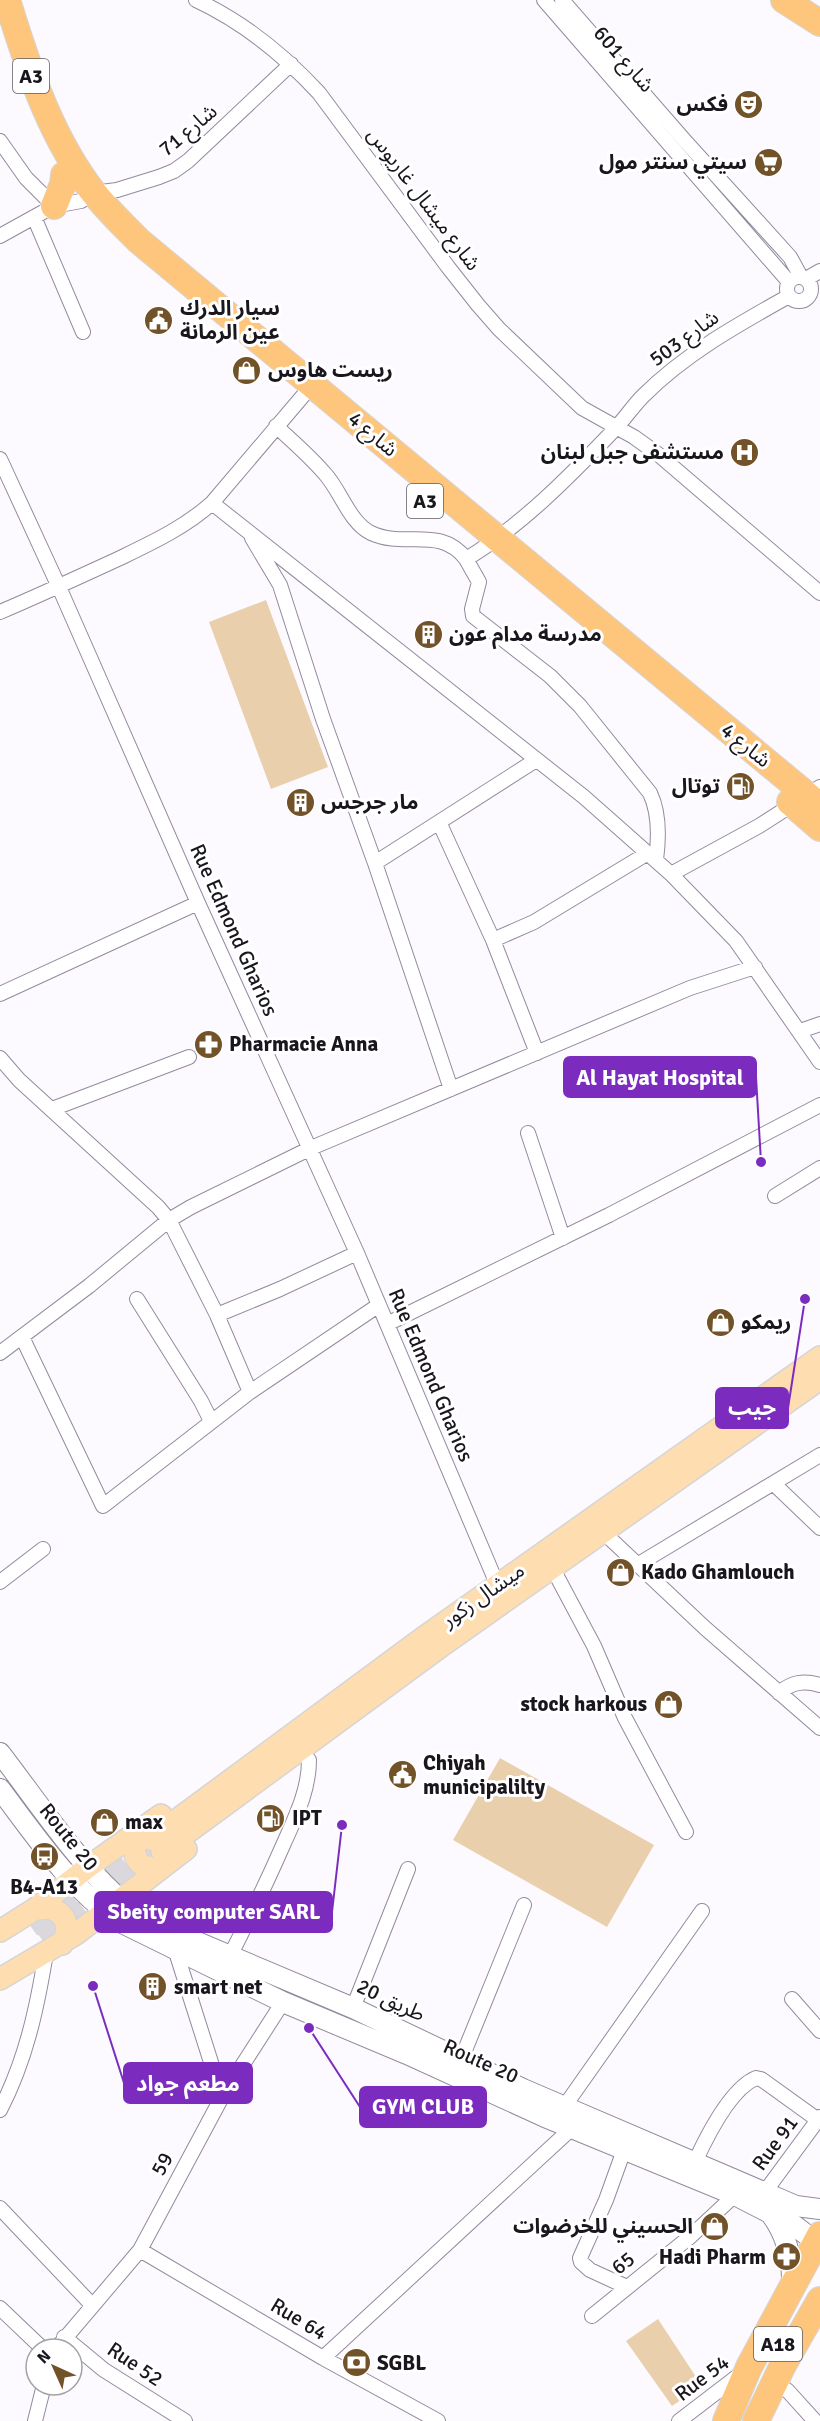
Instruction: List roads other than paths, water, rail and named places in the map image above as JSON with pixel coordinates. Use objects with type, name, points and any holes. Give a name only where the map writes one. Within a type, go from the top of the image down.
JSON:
[{"type":"highway","name":"شارع 4","points":[[7,0],[37,92],[87,197]]},
{"type":"highway","points":[[789,2],[820,23]]},
{"type":"highway","name":"شارع 4","points":[[0,34],[30,117],[64,175],[307,390],[482,549],[810,798],[820,828]]},
{"type":"highway","points":[[44,212],[63,184],[64,175]]},
{"type":"highway","points":[[726,2421],[749,2367],[819,2240]]},
{"type":"highway","name":"A18","points":[[739,2421],[796,2310],[820,2269]]},
{"type":"highway","name":"A18","points":[[756,2421],[783,2365],[820,2300]]},
{"type":"highway","points":[[773,2421],[787,2390],[820,2331]]},
{"type":"main road","name":"ميشال زكور","points":[[158,1844],[501,1589],[820,1357]]},
{"type":"main road","name":"ميشال زكور","points":[[501,1589],[553,1569],[820,1379]]},
{"type":"main road","points":[[0,1979],[49,1929],[62,1870],[79,1856],[91,1849],[158,1844],[309,1760],[471,1637],[501,1589]]},
{"type":"main road","name":"طريق 20","points":[[0,1753],[126,1915],[353,2008],[564,2107],[764,2193],[812,2208]]},
{"type":"main road","name":"Route 20","points":[[0,1789],[62,1870],[176,1952],[283,2002],[572,2128],[735,2195],[819,2240]]},
{"type":"main road","points":[[0,1931],[108,1929],[144,1900],[147,1886],[154,1875],[158,1844]]},
{"type":"main road","points":[[79,1856],[115,1848]]},
{"type":"main road","points":[[0,1947],[49,1929],[126,1915],[154,1875]]},
{"type":"main road","points":[[0,1966],[49,1929]]},
{"type":"main road","points":[[795,2226],[812,2208]]},
{"type":"main road","points":[[771,2214],[788,2248],[792,2267],[792,2286]]},
{"type":"street","name":"شارع ميشال غاريوس","points":[[196,0],[241,26],[291,64],[326,100],[478,305],[574,402],[634,437],[659,455],[820,593]]},
{"type":"street","name":"شارع 601","points":[[544,0],[803,284]]},
{"type":"street","name":"شارع 601","points":[[562,0],[790,257],[803,284]]},
{"type":"street","name":"شارع 71","points":[[0,236],[44,212],[174,171],[189,161],[291,64]]},
{"type":"street","points":[[0,141],[26,178],[44,212],[83,332]]},
{"type":"street","name":"شارع 503","points":[[616,428],[642,396],[689,357],[820,271]]},
{"type":"street","points":[[0,612],[59,587],[168,535],[200,514],[212,503],[307,390]]},
{"type":"street","points":[[276,426],[327,475],[363,528],[373,534],[395,539],[429,539],[449,543],[458,548],[482,549],[557,487],[616,428]]},
{"type":"street","name":"Rue Edmond Gharios","points":[[0,459],[357,1253],[501,1589]]},
{"type":"street","points":[[212,503],[584,797],[671,874],[720,924],[755,967],[820,1062]]},
{"type":"street","points":[[248,531],[280,585],[323,719],[375,863],[451,1089]]},
{"type":"street","points":[[482,549],[479,582],[472,609],[473,616],[550,676],[580,706],[650,793],[657,822],[658,838],[652,857],[534,922],[493,940]]},
{"type":"street","points":[[280,585],[284,575],[296,568]]},
{"type":"street","points":[[375,863],[536,760]]},
{"type":"street","points":[[671,874],[810,798]]},
{"type":"street","points":[[439,822],[493,940],[537,1053]]},
{"type":"street","points":[[0,994],[198,903]]},
{"type":"street","points":[[0,1353],[89,1286],[169,1220],[310,1148],[690,988],[755,967]]},
{"type":"street","points":[[800,1031],[820,1024]]},
{"type":"street","points":[[52,1109],[189,1057]]},
{"type":"street","points":[[0,1058],[19,1080],[158,1207],[169,1220],[217,1315],[250,1392]]},
{"type":"street","points":[[387,1324],[563,1238],[820,1105]]},
{"type":"street","points":[[528,1133],[563,1238]]},
{"type":"street","points":[[775,1196],[820,1168]]},
{"type":"street","points":[[217,1315],[357,1253]]},
{"type":"street","points":[[137,1299],[201,1401],[211,1421]]},
{"type":"street","points":[[22,1337],[103,1506],[250,1392],[379,1305]]},
{"type":"street","points":[[638,1565],[820,1455]]},
{"type":"street","points":[[774,1484],[820,1528]]},
{"type":"street","points":[[603,1532],[689,1614],[820,1728]]},
{"type":"street","points":[[0,1582],[43,1549]]},
{"type":"street","points":[[553,1569],[594,1646],[625,1718],[686,1832]]},
{"type":"street","points":[[779,1693],[800,1682],[820,1686]]},
{"type":"street","points":[[230,1956],[259,1899],[294,1819],[306,1789],[309,1760]]},
{"type":"street","points":[[353,2008],[408,1869]]},
{"type":"street","points":[[461,2060],[524,1905]]},
{"type":"street","points":[[564,2107],[702,1911]]},
{"type":"street","points":[[0,2110],[23,2058],[34,2022],[49,1929]]},
{"type":"street","points":[[176,1952],[222,2097]]},
{"type":"street","points":[[792,1999],[820,2031]]},
{"type":"street","name":"59","points":[[65,2337],[140,2250],[222,2097],[283,2002]]},
{"type":"street","points":[[695,2162],[727,2106],[741,2089],[756,2078],[761,2079],[819,2118]]},
{"type":"street","name":"Rue 91","points":[[764,2193],[819,2118]]},
{"type":"street","points":[[323,2358],[572,2128]]},
{"type":"street","points":[[624,2150],[606,2200],[580,2258],[590,2270],[627,2287]]},
{"type":"street","name":"65","points":[[591,2316],[691,2236],[735,2195]]},
{"type":"street","points":[[0,2208],[92,2305]]},
{"type":"street","name":"Rue 64","points":[[140,2250],[323,2358],[438,2421]]},
{"type":"street","points":[[0,2308],[30,2337]]},
{"type":"street","name":"Rue 52","points":[[84,2358],[185,2421]]},
{"type":"street","name":"Rue 54","points":[[679,2421],[749,2367]]},
{"type":"street","points":[[787,2390],[815,2421]]},
{"type":"street","points":[[39,2419],[42,2397]]},
{"type":"tunnel","points":[[31,1927],[148,1841]]},
{"type":"tunnel","points":[[43,1941],[158,1855]]},
{"type":"place","name":"فكس","points":[[749,104]]},
{"type":"place","name":"سيتي سنتر مول","points":[[768,162]]},
{"type":"place","name":"سيار الدرك عين الرمانة","points":[[159,320]]},
{"type":"place","name":"ريست هاوس","points":[[247,370]]},
{"type":"place","name":"مستشفى جبل لبنان","points":[[745,452]]},
{"type":"place","name":"مدرسة مدام عون","points":[[428,634]]},
{"type":"place","name":"توتال","points":[[741,786]]},
{"type":"place","name":"مار جرجس","points":[[300,802]]},
{"type":"place","name":"Pharmacie Anna","points":[[208,1044]]},
{"type":"place","name":"Al Hayat Hospital","points":[[761,1162]]},
{"type":"place","name":"جيب","points":[[805,1299]]},
{"type":"place","name":"ريمكو","points":[[720,1322]]},
{"type":"place","name":"Kado Ghamlouch","points":[[620,1572]]},
{"type":"place","name":"stock harkous","points":[[668,1704]]},
{"type":"place","name":"Chiyah municipalilty","points":[[402,1775]]},
{"type":"place","name":"IPT","points":[[271,1818]]},
{"type":"place","name":"max","points":[[104,1822]]},
{"type":"place","name":"Sbeity computer SARL","points":[[342,1825]]},
{"type":"place","name":"B4-A13","points":[[44,1856]]},
{"type":"place","name":"مطعم جواد","points":[[93,1986]]},
{"type":"place","name":"smart net","points":[[153,1987]]},
{"type":"place","name":"GYM CLUB","points":[[309,2028]]},
{"type":"place","name":"الحسيني للخرضوات","points":[[714,2226]]},
{"type":"place","name":"Hadi Pharm","points":[[787,2257]]},
{"type":"place","name":"SGBL","points":[[356,2363]]}]
